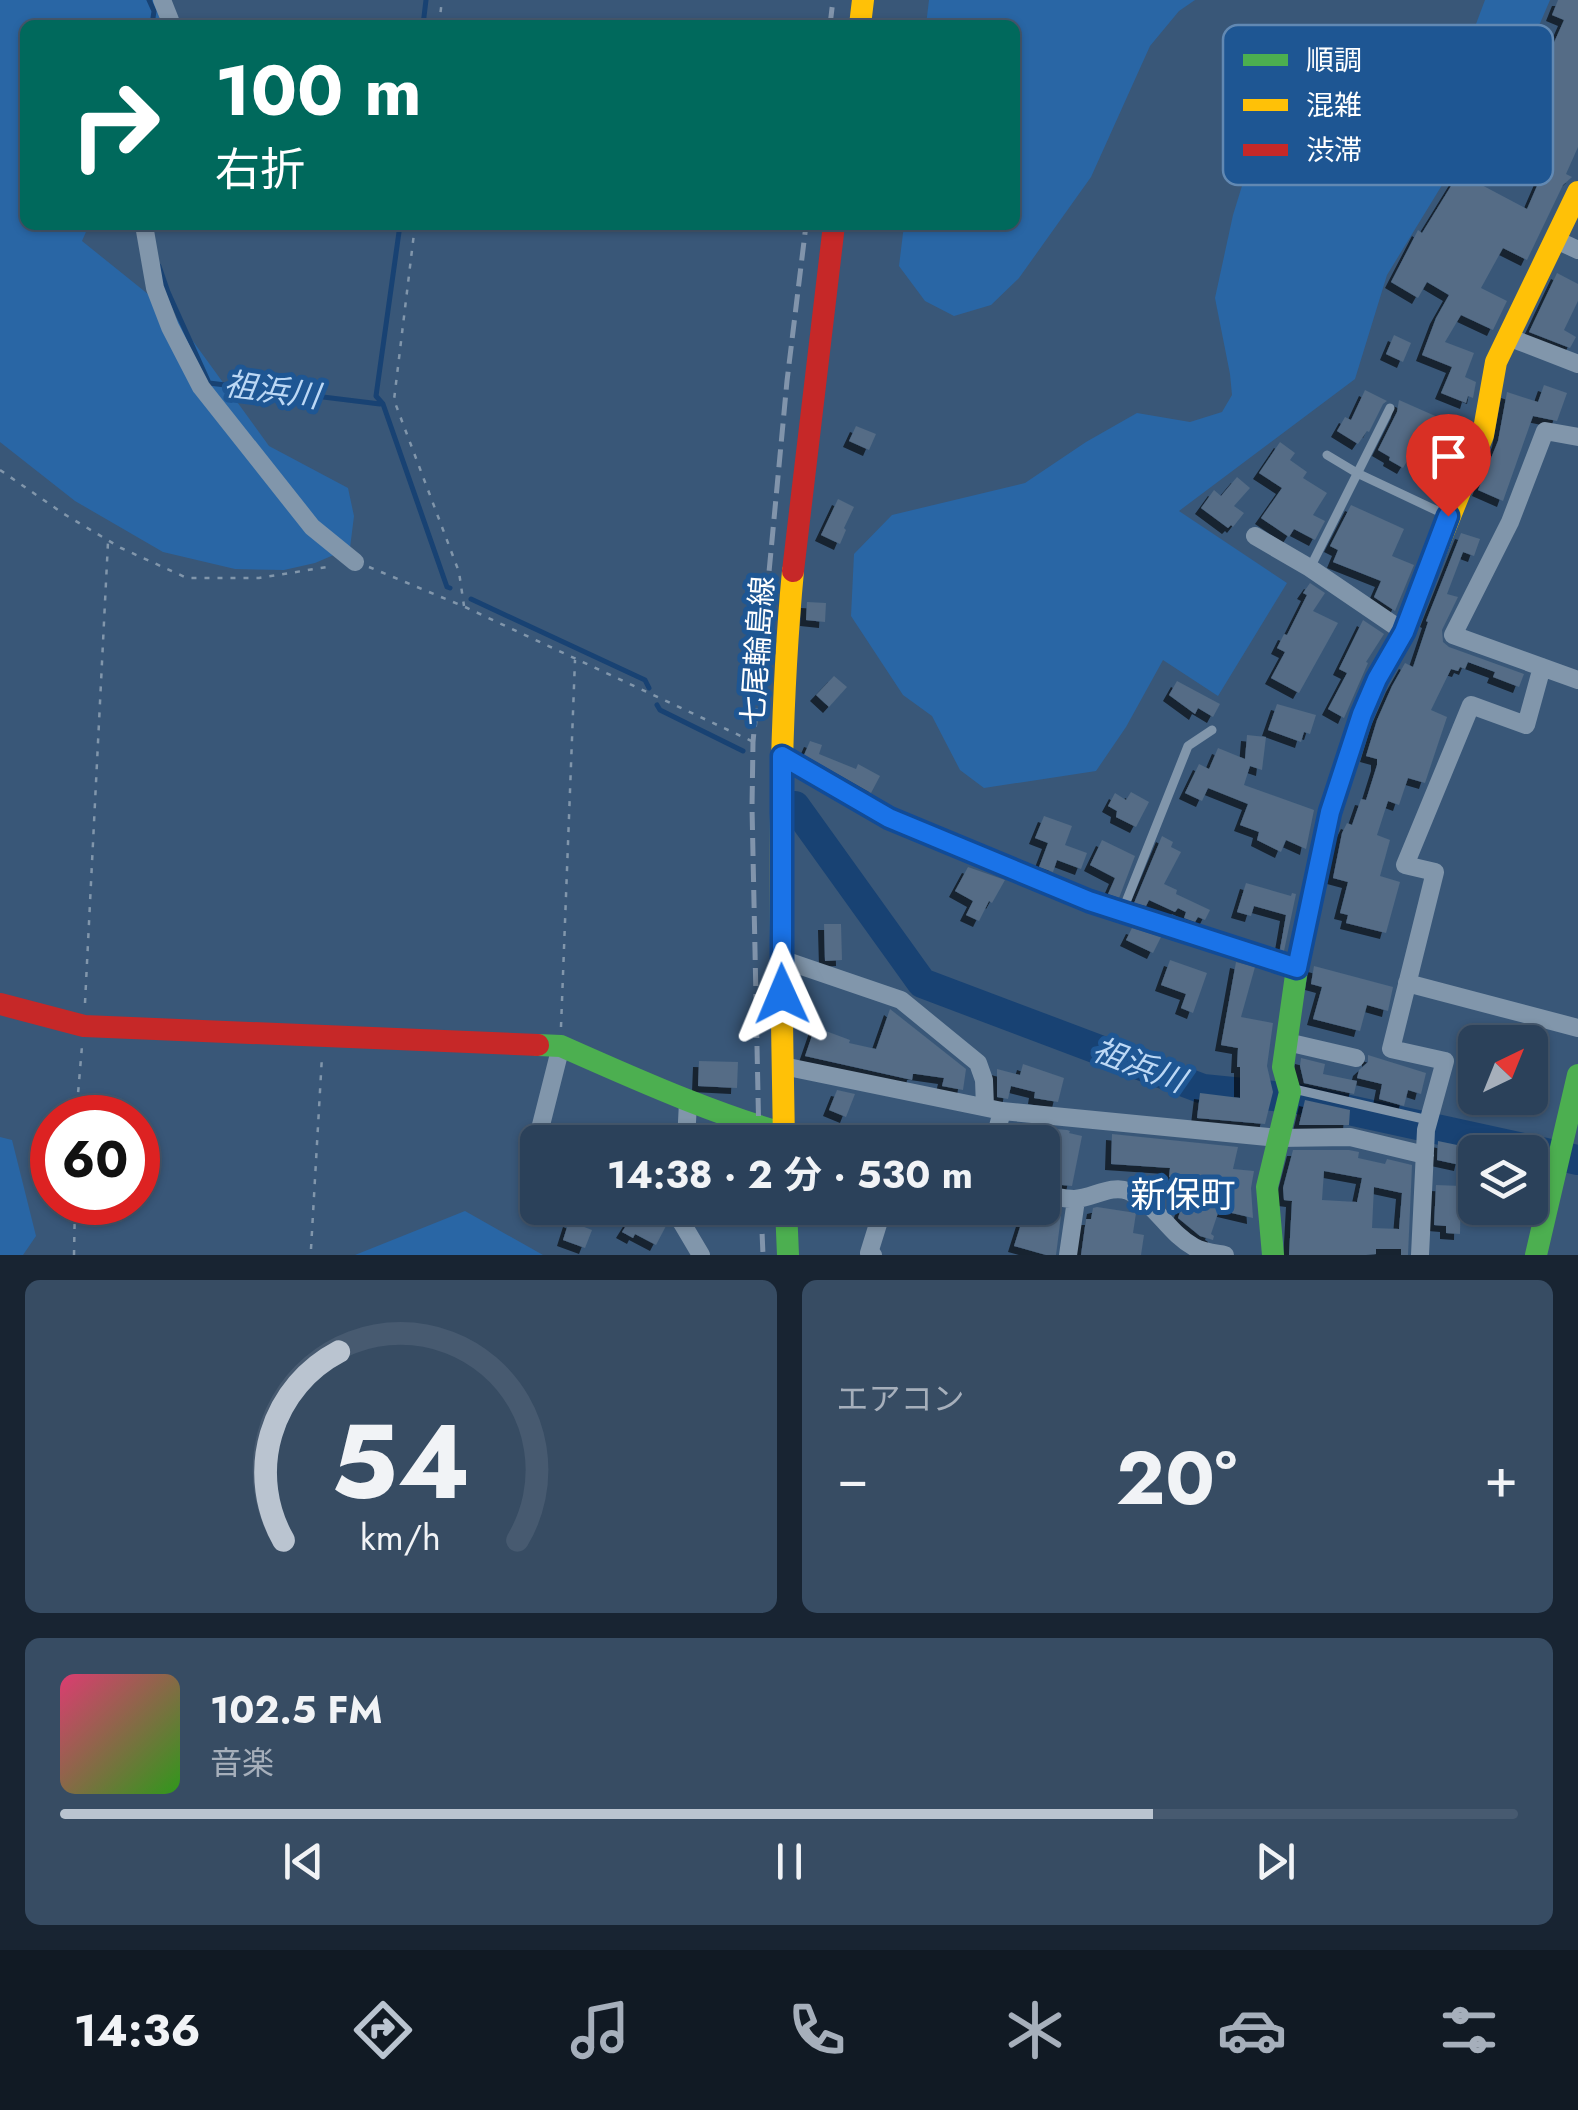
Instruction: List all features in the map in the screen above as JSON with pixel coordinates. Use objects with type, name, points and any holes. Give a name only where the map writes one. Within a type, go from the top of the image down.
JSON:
[{"type":"street","points":[[1272,1255],[1267,1186],[1288,1095],[1282,1067],[1297,968],[1330,812],[1362,714],[1404,632],[1483,434],[1496,362],[1578,192]]},
{"type":"street","points":[[145,230],[155,288],[201,387],[312,527],[356,562]]},
{"type":"street","name":"七尾輪島線","points":[[784,1125],[782,756],[790,608],[806,438],[833,230]]},
{"type":"street","points":[[1554,240],[1578,250]]},
{"type":"street","points":[[1508,337],[1578,364]]},
{"type":"street","points":[[1578,437],[1544,431],[1510,522],[1452,635],[1578,680]]},
{"type":"street","points":[[1255,536],[1404,632]]},
{"type":"street","points":[[1420,1255],[1427,1125],[1446,1061],[1391,1049],[1434,872],[1405,865],[1471,705],[1526,725],[1542,667]]},
{"type":"street","points":[[782,756],[889,818],[1089,901],[1297,968]]},
{"type":"street","points":[[781,959],[902,1000],[978,1063],[994,1109],[994,1125]]},
{"type":"street","points":[[1407,983],[1578,1028]]},
{"type":"street","points":[[0,1004],[84,1026],[561,1046],[750,1125]]},
{"type":"street","points":[[1287,1042],[1356,1058]]},
{"type":"street","points":[[541,1125],[561,1046]]},
{"type":"street","points":[[782,1066],[994,1109],[1278,1138],[1350,1137],[1425,1154]]},
{"type":"street","points":[[1536,1255],[1578,1075]]},
{"type":"street","points":[[687,1125],[688,1102]]},
{"type":"street","points":[[1060,1198],[1076,1200],[1120,1189],[1129,1192],[1158,1212],[1192,1246],[1204,1253],[1225,1255]]},
{"type":"street","points":[[1068,1255],[1076,1200]]},
{"type":"street","points":[[685,1225],[701,1255]]},
{"type":"street","points":[[787,1225],[788,1255]]},
{"type":"street","points":[[873,1255],[869,1253],[877,1225]]},
{"type":"lane","points":[[1310,568],[1390,408]]},
{"type":"lane","points":[[1328,456],[1448,516]]},
{"type":"lane","points":[[1122,912],[1188,746],[1212,730]]},
{"type":"lane","points":[[1288,1095],[1427,1125]]},
{"type":"path","points":[[414,230],[394,400],[459,572],[464,608]]},
{"type":"path","points":[[0,470],[108,540],[187,578],[259,578],[356,562],[782,756]]},
{"type":"path","points":[[78,1095],[108,540]]},
{"type":"path","points":[[561,1046],[575,659]]},
{"type":"path","points":[[311,1249],[323,1036]]},
{"type":"path","points":[[74,1255],[75,1225]]},
{"type":"shaded area","points":[[0,0],[155,0],[160,20],[20,20],[20,230],[87,230],[82,241],[174,315],[269,446],[348,488],[354,516],[350,548],[315,563],[284,570],[235,569],[163,552],[75,501],[0,442]]},
{"type":"shaded area","points":[[929,0],[1195,0],[1179,11],[1150,46],[1091,177],[1019,278],[991,305],[954,316],[925,301],[899,266],[903,230],[1020,230],[1020,20],[927,20]]},
{"type":"shaded area","points":[[1485,0],[1550,0],[1539,25],[1476,25]]},
{"type":"shaded area","points":[[1242,185],[1442,185],[1387,275],[1355,379],[1179,511],[1287,583],[1218,696],[1163,660],[1096,771],[984,788],[960,770],[932,716],[903,695],[851,616],[854,554],[892,515],[1025,483],[1137,413],[1190,422],[1222,412],[1232,395],[1215,298]]},
{"type":"shaded area","points":[[0,1137],[12,1140],[30,1225],[36,1236],[23,1255],[0,1255]]},
{"type":"shaded area","points":[[465,1211],[543,1255],[355,1255]]},
{"type":"building","points":[[1558,0],[1578,0],[1578,147],[1566,174],[1572,177],[1563,185],[1527,260],[1503,248],[1481,288],[1507,301],[1493,330],[1461,315],[1445,342],[1474,353],[1465,377],[1476,382],[1473,398],[1468,396],[1466,403],[1441,393],[1452,367],[1422,355],[1449,295],[1427,282],[1418,298],[1391,282],[1418,230],[1422,233],[1452,185],[1482,185],[1527,209],[1537,185],[1553,185],[1553,45],[1564,20],[1552,15]]},
{"type":"building","points":[[1557,273],[1578,284],[1578,301],[1564,330],[1576,337],[1570,348],[1529,332]]},
{"type":"building","points":[[1394,335],[1411,343],[1403,362],[1386,354]]},
{"type":"building","points":[[1544,385],[1567,393],[1557,421],[1533,416],[1503,501],[1478,490],[1498,441],[1507,392],[1538,402]]},
{"type":"building","points":[[1365,390],[1387,401],[1358,444],[1337,431],[1345,417],[1351,420]]},
{"type":"building","points":[[1399,400],[1467,430],[1458,454],[1421,438],[1403,468],[1378,450]]},
{"type":"building","points":[[856,426],[876,434],[869,450],[849,441]]},
{"type":"building","points":[[1280,442],[1295,453],[1290,460],[1307,472],[1303,478],[1327,493],[1313,515],[1325,521],[1315,540],[1294,529],[1289,537],[1261,518],[1282,488],[1259,473]]},
{"type":"building","points":[[1237,477],[1250,488],[1234,506],[1244,513],[1228,528],[1201,508],[1214,490],[1221,496]]},
{"type":"building","points":[[838,499],[854,507],[840,544],[821,535]]},
{"type":"building","points":[[1351,505],[1404,529],[1392,556],[1414,565],[1395,611],[1374,597],[1381,581],[1333,562],[1338,550],[1330,546]]},
{"type":"building","points":[[1461,533],[1480,539],[1474,556],[1463,552],[1447,594],[1458,597],[1442,630],[1443,642],[1524,674],[1519,687],[1468,662],[1465,669],[1451,669],[1431,710],[1447,717],[1425,783],[1408,778],[1399,805],[1388,801],[1377,835],[1390,840],[1380,876],[1400,882],[1386,933],[1346,923],[1348,915],[1340,913],[1348,882],[1333,878],[1342,833],[1347,823],[1352,825],[1361,799],[1366,800],[1377,765],[1377,759],[1366,756],[1377,720],[1405,663],[1413,667],[1426,621]]},
{"type":"building","points":[[1310,583],[1325,593],[1313,611],[1338,623],[1299,693],[1271,678],[1285,652],[1277,648],[1287,635]]},
{"type":"building","points":[[807,602],[826,603],[825,622],[806,620]]},
{"type":"building","points":[[1363,620],[1384,634],[1366,662],[1344,718],[1328,709],[1347,673],[1339,669]]},
{"type":"building","points":[[834,676],[847,687],[829,707],[816,695]]},
{"type":"building","points":[[1177,681],[1220,704],[1213,717],[1198,708],[1195,714],[1169,695]]},
{"type":"building","points":[[1277,704],[1316,715],[1310,734],[1304,732],[1301,742],[1268,730]]},
{"type":"building","points":[[1247,735],[1266,737],[1262,770],[1250,766],[1244,785],[1314,810],[1306,849],[1286,840],[1281,852],[1257,840],[1259,832],[1240,825],[1248,804],[1208,788],[1202,801],[1185,793],[1199,764],[1209,769],[1218,748],[1245,759]]},
{"type":"building","points":[[810,741],[822,745],[819,754],[856,769],[858,764],[880,776],[871,793],[804,755]]},
{"type":"building","points":[[1131,792],[1149,802],[1136,827],[1116,817],[1117,811],[1108,806],[1115,793],[1126,800]]},
{"type":"building","points":[[1044,816],[1072,826],[1065,845],[1087,853],[1081,869],[1057,860],[1053,872],[1039,867],[1048,843],[1035,838]]},
{"type":"building","points":[[1162,836],[1181,852],[1164,884],[1210,910],[1205,920],[1198,917],[1195,922],[1184,918],[1186,912],[1178,908],[1175,912],[1149,900],[1146,906],[1134,903]]},
{"type":"building","points":[[1102,840],[1135,856],[1119,898],[1108,894],[1115,878],[1090,865]]},
{"type":"building","points":[[968,867],[1005,880],[979,921],[966,915],[973,901],[955,891]]},
{"type":"building","points":[[1246,883],[1291,896],[1296,894],[1284,951],[1280,950],[1286,915],[1254,906],[1251,916],[1237,912]]},
{"type":"building","points":[[824,924],[841,924],[842,960],[825,961]]},
{"type":"building","points":[[1132,928],[1161,937],[1153,953],[1126,940]]},
{"type":"building","points":[[1170,960],[1207,973],[1193,1013],[1181,1008],[1186,994],[1161,985]]},
{"type":"building","points":[[1236,962],[1255,967],[1241,1017],[1273,1023],[1267,1066],[1273,1092],[1265,1124],[1197,1118],[1200,1093],[1240,1098],[1238,1048],[1221,1045]]},
{"type":"building","points":[[1314,966],[1393,987],[1388,1011],[1367,1005],[1360,1031],[1313,1019],[1322,987],[1311,984]]},
{"type":"building","points":[[890,1009],[966,1069],[963,1090],[942,1086],[944,1078],[913,1074],[912,1080],[805,1056],[815,1027],[850,1040],[849,1043],[876,1049]]},
{"type":"building","points":[[1368,1055],[1426,1073],[1421,1094],[1408,1090],[1404,1106],[1379,1099],[1382,1084],[1357,1078],[1368,1062]]},
{"type":"building","points":[[1301,1058],[1325,1064],[1323,1074],[1357,1081],[1354,1094],[1304,1083]]},
{"type":"building","points":[[699,1061],[738,1062],[737,1088],[698,1086]]},
{"type":"building","points":[[1023,1064],[1064,1078],[1058,1102],[1034,1098],[1035,1092],[1011,1086],[1008,1099],[997,1097],[997,1069],[1020,1075]]},
{"type":"building","points":[[837,1090],[855,1094],[846,1117],[829,1110]]},
{"type":"building","points":[[1305,1100],[1350,1110],[1349,1125],[1299,1125]]},
{"type":"building","points":[[1060,1129],[1082,1136],[1072,1186],[1060,1185]]},
{"type":"building","points":[[1112,1134],[1238,1147],[1233,1169],[1254,1171],[1253,1218],[1219,1210],[1211,1234],[1213,1240],[1200,1236],[1178,1218],[1190,1181],[1169,1177],[1170,1168],[1111,1164]]},
{"type":"building","points":[[1438,1141],[1458,1145],[1458,1165],[1437,1160]]},
{"type":"building","points":[[1293,1150],[1349,1150],[1359,1152],[1358,1158],[1412,1165],[1408,1255],[1401,1255],[1401,1249],[1376,1249],[1376,1254],[1366,1255],[1289,1255],[1292,1201],[1284,1200],[1283,1188]],"holes":[[[1324,1171],[1362,1178],[1357,1202],[1322,1200]],[[1374,1187],[1402,1193],[1399,1229],[1372,1228]]]},
{"type":"building","points":[[1436,1185],[1458,1186],[1460,1234],[1446,1233],[1446,1226],[1434,1225]]},
{"type":"building","points":[[1093,1208],[1136,1213],[1133,1233],[1144,1235],[1141,1255],[1081,1255],[1086,1219],[1091,1219]]},
{"type":"building","points":[[568,1225],[592,1230],[585,1248],[563,1240]]},
{"type":"building","points":[[626,1225],[666,1225],[656,1245],[622,1232]]},
{"type":"building","points":[[1021,1225],[1060,1225],[1056,1255],[1014,1246]]},
{"type":"waterway","name":"祖浜川","points":[[149,0],[153,20]]},
{"type":"waterway","name":"祖浜川","points":[[424,20],[426,0]]},
{"type":"waterway","name":"祖浜川","points":[[399,230],[376,396],[383,404],[450,588]]},
{"type":"waterway","name":"祖浜川","points":[[159,266],[209,383],[380,404]]},
{"type":"waterway","name":"祖浜川","points":[[471,599],[645,680],[649,688]]},
{"type":"waterway","name":"祖浜川","points":[[657,705],[743,751]]},
{"type":"waterway","name":"祖浜川","points":[[795,806],[922,983],[1203,1089],[1294,1098],[1578,1160]]},
{"type":"railway","points":[[831,20],[833,0]]},
{"type":"railway","points":[[759,1125],[753,742],[805,230]]},
{"type":"railway","points":[[762,1225],[763,1255]]},
{"type":"traffic: fast","points":[[1273,1255],[1267,1187],[1290,1092],[1283,1067],[1297,968],[1330,812],[1362,714],[1401,637]]},
{"type":"traffic: fast","points":[[538,1045],[561,1046],[654,1087],[757,1125]]},
{"type":"traffic: fast","points":[[1536,1255],[1578,1075]]},
{"type":"traffic: fast","points":[[787,1225],[788,1255]]},
{"type":"traffic: slow","points":[[861,20],[863,0]]},
{"type":"traffic: slow","points":[[1401,637],[1483,435],[1496,362],[1578,192]]},
{"type":"traffic: slow","points":[[784,1125],[781,785],[793,571]]},
{"type":"traffic: jam","points":[[793,571],[833,230]]},
{"type":"traffic: jam","points":[[0,1004],[84,1026],[538,1045]]},
{"type":"district","name":"新保町","points":[[1183,1195]]},
{"type":"route","points":[[782,994],[782,756],[889,818],[1089,901],[1297,968],[1330,812],[1362,714],[1404,632],[1448,516]]}]
